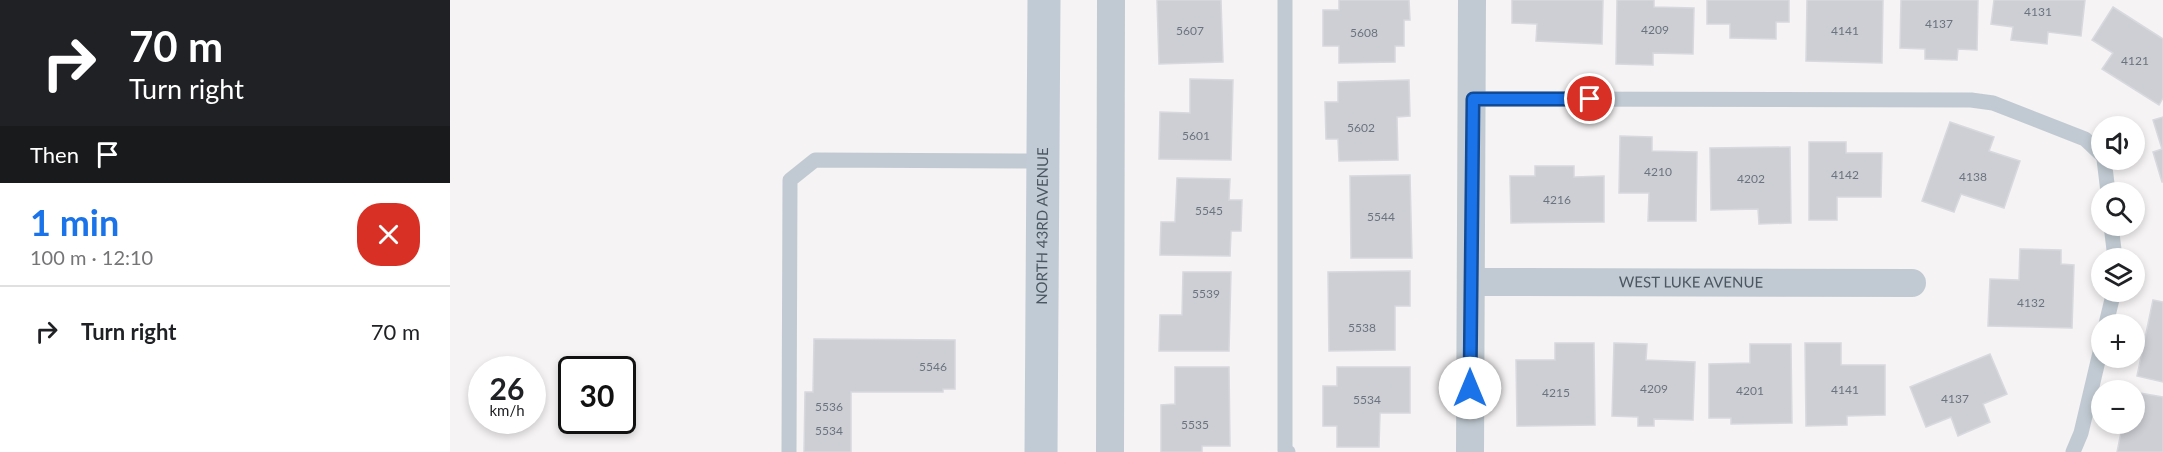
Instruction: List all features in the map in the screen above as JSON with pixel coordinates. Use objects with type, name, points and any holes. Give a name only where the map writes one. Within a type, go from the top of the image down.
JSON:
[{"type":"main road","name":"NORTH 43RD AVENUE","points":[[1041,452],[1044,0]]},
{"type":"street","points":[[1110,452],[1112,0]]},
{"type":"street","points":[[1470,452],[1473,0]]},
{"type":"street","name":"WEST LUKE AVENUE","points":[[1471,282],[1912,284]]},
{"type":"lane","points":[[1285,0],[1285,450],[1288,452]]},
{"type":"lane","points":[[1473,99],[1971,100],[1993,103],[2085,139],[2091,145]]},
{"type":"lane","points":[[789,452],[790,180],[815,160],[1043,161]]},
{"type":"lane","points":[[2073,452],[2096,368]]},
{"type":"building","points":[[1157,0],[1221,0],[1223,62],[1159,64]]},
{"type":"building","points":[[1339,0],[1409,0],[1410,20],[1404,20],[1404,46],[1395,46],[1395,62],[1339,63],[1339,46],[1323,46],[1323,10],[1339,10]]},
{"type":"building","points":[[1512,0],[1603,0],[1602,44],[1536,41],[1537,24],[1512,23]]},
{"type":"building","points":[[1617,0],[1654,0],[1654,7],[1694,8],[1693,54],[1653,53],[1653,65],[1616,64]]},
{"type":"building","points":[[1707,0],[1789,0],[1789,22],[1776,22],[1776,39],[1730,38],[1730,24],[1707,24]]},
{"type":"building","points":[[1807,0],[1883,0],[1882,63],[1806,61]]},
{"type":"building","points":[[1901,0],[1978,0],[1977,50],[1958,49],[1957,60],[1925,59],[1925,49],[1900,48]]},
{"type":"building","points":[[1994,0],[2085,0],[2081,36],[2048,32],[2047,44],[2011,40],[2013,27],[1991,24]]},
{"type":"building","points":[[2113,7],[2163,39],[2163,98],[2159,105],[2102,69],[2113,53],[2092,40]]},
{"type":"building","points":[[1190,79],[1233,80],[1231,160],[1159,159],[1160,112],[1190,113]]},
{"type":"building","points":[[1409,80],[1410,116],[1397,117],[1398,160],[1339,161],[1338,139],[1326,139],[1325,102],[1338,102],[1338,82]]},
{"type":"building","points":[[2163,117],[2162,182],[2153,152],[2162,149],[2153,120]]},
{"type":"building","points":[[1950,122],[1994,137],[1989,151],[2020,161],[2004,208],[1961,194],[1954,212],[1922,201]]},
{"type":"building","points":[[1620,136],[1652,137],[1652,151],[1697,152],[1696,221],[1648,221],[1649,193],[1619,193]]},
{"type":"building","points":[[1809,142],[1846,142],[1846,153],[1882,153],[1881,197],[1837,197],[1837,220],[1809,220]]},
{"type":"building","points":[[1790,147],[1791,223],[1759,224],[1758,209],[1711,210],[1710,148]]},
{"type":"building","points":[[1535,166],[1574,166],[1574,177],[1604,176],[1604,222],[1511,223],[1510,176],[1535,176]]},
{"type":"building","points":[[1410,175],[1412,258],[1351,258],[1350,176]]},
{"type":"building","points":[[1177,178],[1230,179],[1229,200],[1242,200],[1241,231],[1231,231],[1230,256],[1160,255],[1161,222],[1175,222]]},
{"type":"building","points":[[2020,249],[2061,250],[2061,264],[2074,265],[2072,328],[1988,326],[1990,279],[2019,280]]},
{"type":"building","points":[[1410,271],[1410,306],[1395,306],[1395,350],[1329,351],[1328,272]]},
{"type":"building","points":[[1183,272],[1231,272],[1229,351],[1159,351],[1160,315],[1182,315]]},
{"type":"building","points":[[2153,300],[2163,302],[2163,382],[2137,376],[2139,368],[2145,368],[2145,338]]},
{"type":"building","points":[[814,339],[955,340],[955,389],[943,389],[943,392],[851,392],[851,452],[804,452],[805,392],[813,392]]},
{"type":"building","points":[[1555,343],[1594,343],[1595,425],[1517,426],[1516,360],[1555,360]]},
{"type":"building","points":[[1614,343],[1647,344],[1646,360],[1695,362],[1693,420],[1654,419],[1654,426],[1638,426],[1638,417],[1612,416]]},
{"type":"building","points":[[1805,343],[1841,343],[1841,365],[1885,365],[1885,415],[1847,416],[1847,425],[1806,426]]},
{"type":"building","points":[[1750,344],[1791,344],[1792,423],[1731,424],[1731,418],[1709,418],[1709,364],[1750,363]]},
{"type":"building","points":[[1990,354],[2007,394],[1983,404],[1990,422],[1958,436],[1951,417],[1926,427],[1910,387]]},
{"type":"building","points":[[1175,367],[1229,367],[1230,446],[1202,446],[1202,452],[1161,452],[1161,405],[1175,404]]},
{"type":"building","points":[[1337,367],[1410,367],[1410,413],[1380,413],[1379,447],[1337,447],[1337,426],[1323,426],[1323,386],[1337,386]]},
{"type":"building","points":[[2145,394],[2163,397],[2163,452],[2117,452],[2121,434],[2145,434]]},
{"type":"route","points":[[1470,388],[1473,99],[1590,99]]}]
